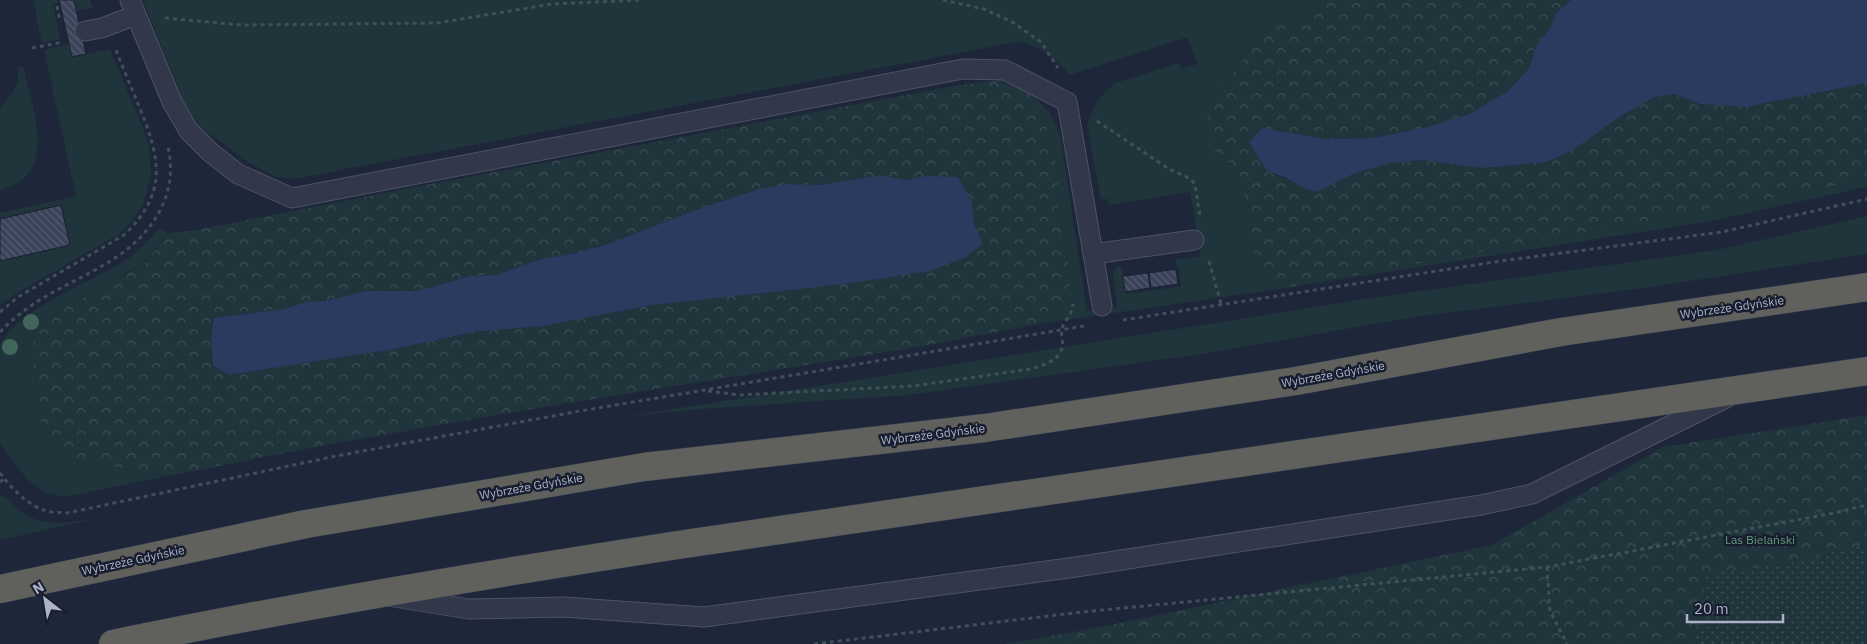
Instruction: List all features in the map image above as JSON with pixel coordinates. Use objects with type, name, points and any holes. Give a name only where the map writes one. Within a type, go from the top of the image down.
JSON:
[{"type":"highway","name":"Wybrzeże Gdyńskie","points":[[0,589],[306,524],[644,467],[986,428],[1296,381],[1561,332],[1867,287]]},
{"type":"highway","points":[[113,644],[271,612],[678,545],[1867,370]]},
{"type":"lane","points":[[85,32],[106,27],[133,8],[172,102],[189,131],[210,152],[238,174],[292,198],[963,69],[1005,70],[1067,102],[1102,306]]},
{"type":"lane","points":[[1094,254],[1198,232]]},
{"type":"lane","points":[[378,594],[469,609],[563,607],[704,618],[1086,565],[1481,505],[1532,494],[1745,389]]},
{"type":"path","points":[[133,8],[240,25],[437,23],[552,4],[640,0]]},
{"type":"path","points":[[943,0],[984,10],[1012,22],[1041,42],[1060,71],[1067,102],[1169,169],[1191,180],[1195,185],[1198,232]]},
{"type":"path","points":[[57,6],[61,24]]},
{"type":"path","points":[[0,312],[18,297],[124,235],[134,226],[150,202],[157,165],[153,140],[106,27]]},
{"type":"path","points":[[32,48],[65,42],[63,33]]},
{"type":"path","points":[[0,332],[10,321],[32,304],[113,260],[137,241],[159,215],[166,196],[171,162],[166,138]]},
{"type":"path","points":[[1118,321],[1501,261],[1722,232],[1867,199]]},
{"type":"path","points":[[1207,254],[1221,304]]},
{"type":"path","points":[[0,473],[21,497],[36,507],[48,512],[67,513],[336,456],[705,390],[1090,325]]},
{"type":"path","points":[[705,390],[738,395],[912,386],[1031,369],[1056,358],[1062,348],[1062,330]]},
{"type":"path","points":[[0,482],[4,479]]},
{"type":"path","points":[[814,644],[1082,612],[1547,567],[1824,515],[1867,505]]},
{"type":"path","points":[[1547,567],[1550,611],[1568,644]]},
{"type":"green space","points":[[33,0],[59,0],[60,2],[53,4],[60,39],[42,43]]},
{"type":"green space","points":[[74,0],[90,0],[93,8],[76,11]]},
{"type":"green space","points":[[143,0],[1326,0],[1310,16],[1274,24],[1257,42],[1214,97],[1212,149],[1232,165],[1252,212],[1250,233],[1286,288],[1039,324],[1064,297],[1068,263],[1058,204],[1058,169],[1038,100],[1049,112],[1060,133],[1087,311],[1117,307],[1113,272],[1117,267],[1122,267],[1126,294],[1181,286],[1179,267],[1176,267],[1175,260],[1201,256],[1190,192],[1109,205],[1108,199],[1101,199],[1087,125],[1096,103],[1115,83],[1179,63],[1181,69],[1197,64],[1188,37],[1069,75],[1047,53],[1033,46],[1017,42],[293,179],[276,177],[250,163],[201,128],[182,98]]},
{"type":"green space","points":[[1326,0],[1571,0],[1556,13],[1550,28],[1537,45],[1529,68],[1508,91],[1469,114],[1427,127],[1374,138],[1327,139],[1262,128],[1267,171],[1317,192],[1353,174],[1390,163],[1423,160],[1482,168],[1547,162],[1655,97],[1675,94],[1700,104],[1867,83],[1867,180],[1286,288],[1257,263],[1250,233],[1252,212],[1232,165],[1212,150],[1206,122],[1214,97],[1257,42],[1274,24],[1310,16]]},
{"type":"green space","points":[[69,44],[72,57],[110,49],[149,147],[151,174],[143,205],[132,221],[119,234],[20,291],[0,305],[0,261],[70,245],[61,205],[0,219],[0,213],[76,196],[44,50]]},
{"type":"green space","points":[[23,66],[36,120],[38,138],[36,155],[31,170],[19,182],[0,190],[0,108],[13,92],[18,80],[18,67]]},
{"type":"green space","points":[[998,80],[1024,91],[1038,100],[1058,169],[1058,204],[1068,263],[1069,284],[1064,297],[1039,324],[912,348],[538,408],[331,444],[168,476],[69,460],[52,445],[39,416],[34,373],[34,338],[50,316],[147,262],[168,233],[197,230],[948,87]],"holes":[[[881,175],[906,180],[972,202],[974,224],[652,305],[543,326],[474,332],[395,349],[229,375],[214,318],[284,309],[306,302],[325,301],[365,291],[417,291],[470,276],[497,275],[541,259],[577,253],[614,242],[687,213],[784,184],[819,185]]]},
{"type":"green space","points":[[1867,180],[1867,187],[1706,222],[1286,288]]},
{"type":"green space","points":[[1867,216],[1867,254],[1651,287],[1415,317],[1202,354],[909,395],[702,409],[623,417],[1384,296],[1717,250]]},
{"type":"green space","points":[[159,228],[168,233],[147,261],[50,316],[34,373],[39,416],[52,445],[69,460],[168,476],[64,497],[43,492],[27,479],[0,444],[0,344],[11,330],[43,305],[133,255],[144,246]]},
{"type":"green space","name":"Las Bielański","points":[[1867,415],[1867,644],[1004,644],[1101,627],[1492,545],[1663,447]]},
{"type":"green space","points":[[0,495],[24,514],[36,520],[63,523],[99,518],[0,540]]},
{"type":"green space","points":[[1867,544],[1867,644],[1694,644],[1707,574],[1784,564]]},
{"type":"water","points":[[1571,0],[1867,0],[1867,83],[1745,107],[1700,104],[1675,94],[1655,97],[1621,116],[1573,150],[1547,162],[1482,168],[1423,160],[1390,163],[1353,174],[1317,192],[1267,171],[1249,142],[1262,128],[1327,139],[1374,138],[1427,127],[1469,114],[1508,91],[1529,68],[1537,45],[1550,28],[1556,13]]},
{"type":"water","points":[[881,175],[906,180],[926,176],[958,177],[972,202],[974,224],[983,244],[966,257],[930,271],[844,284],[652,305],[543,326],[474,332],[395,349],[229,375],[213,365],[211,337],[214,318],[284,309],[306,302],[325,301],[365,291],[417,291],[470,276],[497,275],[541,259],[577,253],[614,242],[687,213],[756,190],[784,184],[819,185]]},
{"type":"building","points":[[59,0],[74,0],[86,54],[72,57]]},
{"type":"building","points":[[61,205],[70,245],[0,261],[0,219]]},
{"type":"building","points":[[1176,269],[1178,284],[1151,288],[1149,273]]},
{"type":"building","points":[[1148,273],[1150,288],[1125,292],[1123,276]]}]
